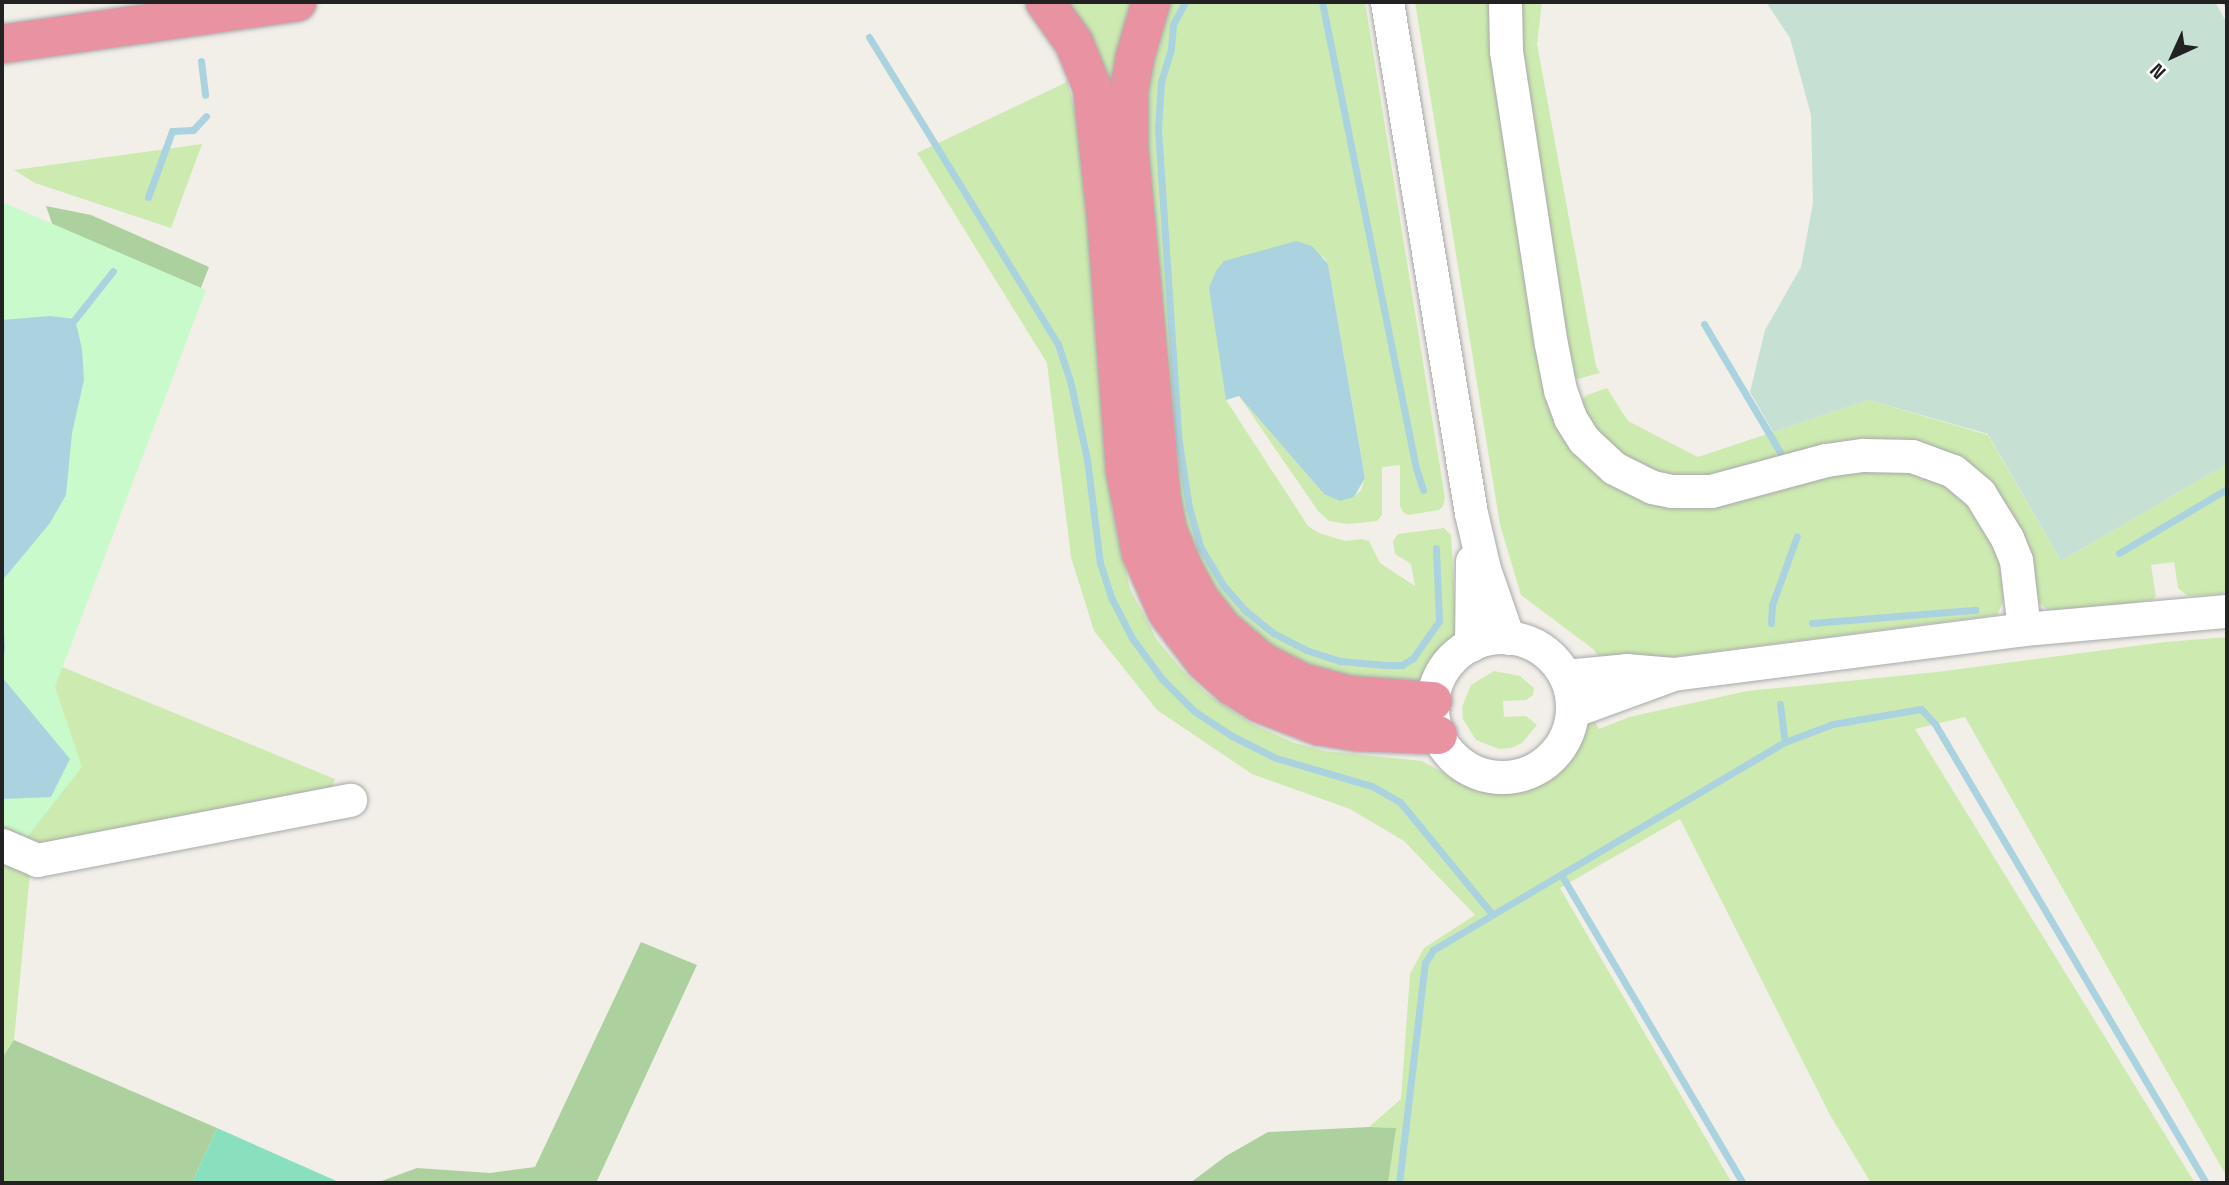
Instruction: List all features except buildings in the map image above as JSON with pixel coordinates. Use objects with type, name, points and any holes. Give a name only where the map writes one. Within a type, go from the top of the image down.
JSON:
[{"type":"highway","points":[[2,44],[297,2]]},
{"type":"highway","points":[[1045,2],[1074,43],[1092,87],[1106,215],[1125,470],[1141,553],[1167,612],[1204,661],[1232,686],[1259,703],[1319,726],[1356,732],[1435,718]]},
{"type":"highway","points":[[1152,2],[1135,57],[1129,91],[1129,148],[1161,496],[1168,531],[1182,566],[1201,601],[1222,628],[1262,662],[1303,683],[1435,718]]},
{"type":"street","points":[[1387,2],[1471,513],[1484,569],[1508,638]]},
{"type":"street","points":[[1505,2],[1506,51],[1551,344],[1560,390],[1570,418],[1584,440],[1614,468],[1633,479],[1671,491],[1711,491],[1826,460],[1863,455],[1912,456],[1935,463],[1953,471],[1980,494],[2007,538],[2016,560],[2024,629]]},
{"type":"street","points":[[1471,513],[1471,645]]},
{"type":"street","points":[[1565,676],[1626,670],[1673,674],[2024,629],[2227,611]]},
{"type":"street","points":[[1508,638],[1539,648],[1557,664],[1565,676],[1572,710],[1560,747],[1542,765],[1519,775],[1494,777],[1469,769],[1451,754],[1435,718],[1444,668],[1471,645],[1508,638]]},
{"type":"street","points":[[1572,710],[1673,674]]},
{"type":"street","points":[[2,845],[37,860],[350,800]]},
{"type":"green space","points":[[1059,2],[1134,2],[1113,92]]},
{"type":"green space","points":[[1169,2],[1365,2],[1445,498],[1443,506],[1439,510],[1408,515],[1403,512],[1400,506],[1400,465],[1382,467],[1382,515],[1377,521],[1347,524],[1329,521],[1318,511],[1239,396],[1324,494],[1354,497],[1361,490],[1365,477],[1328,264],[1323,256],[1226,400],[1308,526],[1319,533],[1345,541],[1369,541],[1380,563],[1415,586],[1411,564],[1395,554],[1393,541],[1398,534],[1444,528],[1451,535],[1457,634],[1454,642],[1416,684],[1331,681],[1238,631],[1186,553],[1140,148],[1149,51]]},
{"type":"green space","points":[[1415,2],[1494,2],[1541,349],[1623,488],[1850,469],[1914,470],[1959,493],[1998,548],[2004,600],[1997,615],[1635,662],[1600,658],[1593,649],[1521,595],[1500,525]]},
{"type":"green space","points":[[1519,2],[1542,2],[1537,44],[1596,366],[1600,373],[1578,379],[1569,374],[1521,95]]},
{"type":"green space","points":[[1766,2],[2215,2],[2227,23],[2227,464],[2061,561],[1988,434],[1869,400],[1773,432],[1750,392],[1765,330],[1801,267],[1813,203],[1811,115],[1790,38]]},
{"type":"green space","points":[[1067,82],[1075,110],[1086,190],[1105,450],[1113,515],[1130,589],[1157,640],[1183,671],[1206,693],[1252,724],[1295,743],[1325,751],[1422,761],[1476,791],[1515,793],[1529,790],[1543,780],[1565,757],[1578,730],[1593,719],[1599,729],[1629,717],[1747,691],[1937,672],[2165,642],[2227,637],[2227,1177],[1965,717],[1915,729],[2195,1183],[1871,1183],[1830,1115],[1680,819],[1560,888],[1732,1183],[1388,1183],[1395,1128],[1369,1127],[1401,1099],[1410,974],[1424,948],[1475,915],[1404,841],[1350,809],[1252,774],[1157,710],[1094,631],[1071,557],[1047,363],[917,153]]},
{"type":"green space","points":[[202,144],[171,228],[35,183],[14,170]]},
{"type":"green space","points":[[2,202],[206,290],[55,687],[82,767],[27,837],[2,824]]},
{"type":"green space","points":[[46,206],[91,215],[209,267],[55,664],[61,249]]},
{"type":"green space","points":[[1607,388],[1628,421],[1698,457],[1869,400],[1988,435],[2061,561],[2227,464],[2227,590],[2222,594],[2188,596],[2178,588],[2174,562],[2151,565],[2156,596],[2152,600],[2053,614],[2037,601],[1958,462],[1713,479],[1657,476],[1606,444],[1578,404],[1587,395]]},
{"type":"green space","points":[[55,664],[335,779],[329,795],[38,847],[2,832],[2,799],[25,706]]},
{"type":"green space","points":[[1494,671],[1520,676],[1534,688],[1533,695],[1526,700],[1503,701],[1504,717],[1526,716],[1537,725],[1522,743],[1511,748],[1499,749],[1476,740],[1463,719],[1462,707],[1471,685]]},
{"type":"green space","points":[[2,863],[30,873],[14,1040],[2,1058]]},
{"type":"green space","points":[[641,942],[697,965],[596,1183],[376,1183],[417,1168],[490,1173],[535,1167]]},
{"type":"green space","points":[[14,1040],[217,1128],[192,1183],[2,1183],[2,1058]]},
{"type":"green space","points":[[217,1128],[341,1183],[192,1183]]},
{"type":"green space","points":[[1396,1128],[1388,1183],[1190,1183],[1226,1156],[1268,1132]]},
{"type":"water","points":[[1296,241],[1312,246],[1328,264],[1365,478],[1354,497],[1340,501],[1324,494],[1239,396],[1226,400],[1209,288],[1216,271],[1224,261]]},
{"type":"water","points":[[50,316],[75,319],[82,349],[84,380],[72,433],[66,495],[50,523],[2,581],[2,320]]},
{"type":"water","points":[[2,603],[5,647],[2,677]]},
{"type":"water","points":[[2,677],[70,759],[51,797],[2,799]]},
{"type":"waterway","points":[[1185,2],[1173,25],[1171,49],[1161,82],[1158,129],[1179,442],[1189,507],[1200,546],[1223,585],[1246,611],[1273,633],[1306,650],[1340,661],[1386,665],[1402,665],[1413,658],[1439,621],[1436,548]]},
{"type":"waterway","points":[[1322,2],[1416,468],[1423,490]]},
{"type":"waterway","points":[[869,37],[1058,344],[1070,380],[1087,459],[1100,563],[1112,599],[1132,638],[1162,679],[1194,711],[1232,736],[1276,758],[1372,786],[1400,802],[1492,914]]},
{"type":"waterway","points":[[201,61],[205,95]]},
{"type":"waterway","points":[[148,197],[172,131],[193,130],[206,116]]},
{"type":"waterway","points":[[75,319],[113,271]]},
{"type":"waterway","points":[[1704,324],[1780,452]]},
{"type":"waterway","points":[[2119,553],[2227,489]]},
{"type":"waterway","points":[[1771,623],[1772,605],[1797,536]]},
{"type":"waterway","points":[[1812,623],[1975,610]]},
{"type":"waterway","points":[[1780,704],[1785,742]]},
{"type":"waterway","points":[[1399,1183],[1425,963],[1433,950],[1785,742],[1833,724],[1921,709],[1935,724],[2206,1183]]},
{"type":"waterway","points":[[1562,876],[1743,1183]]}]
